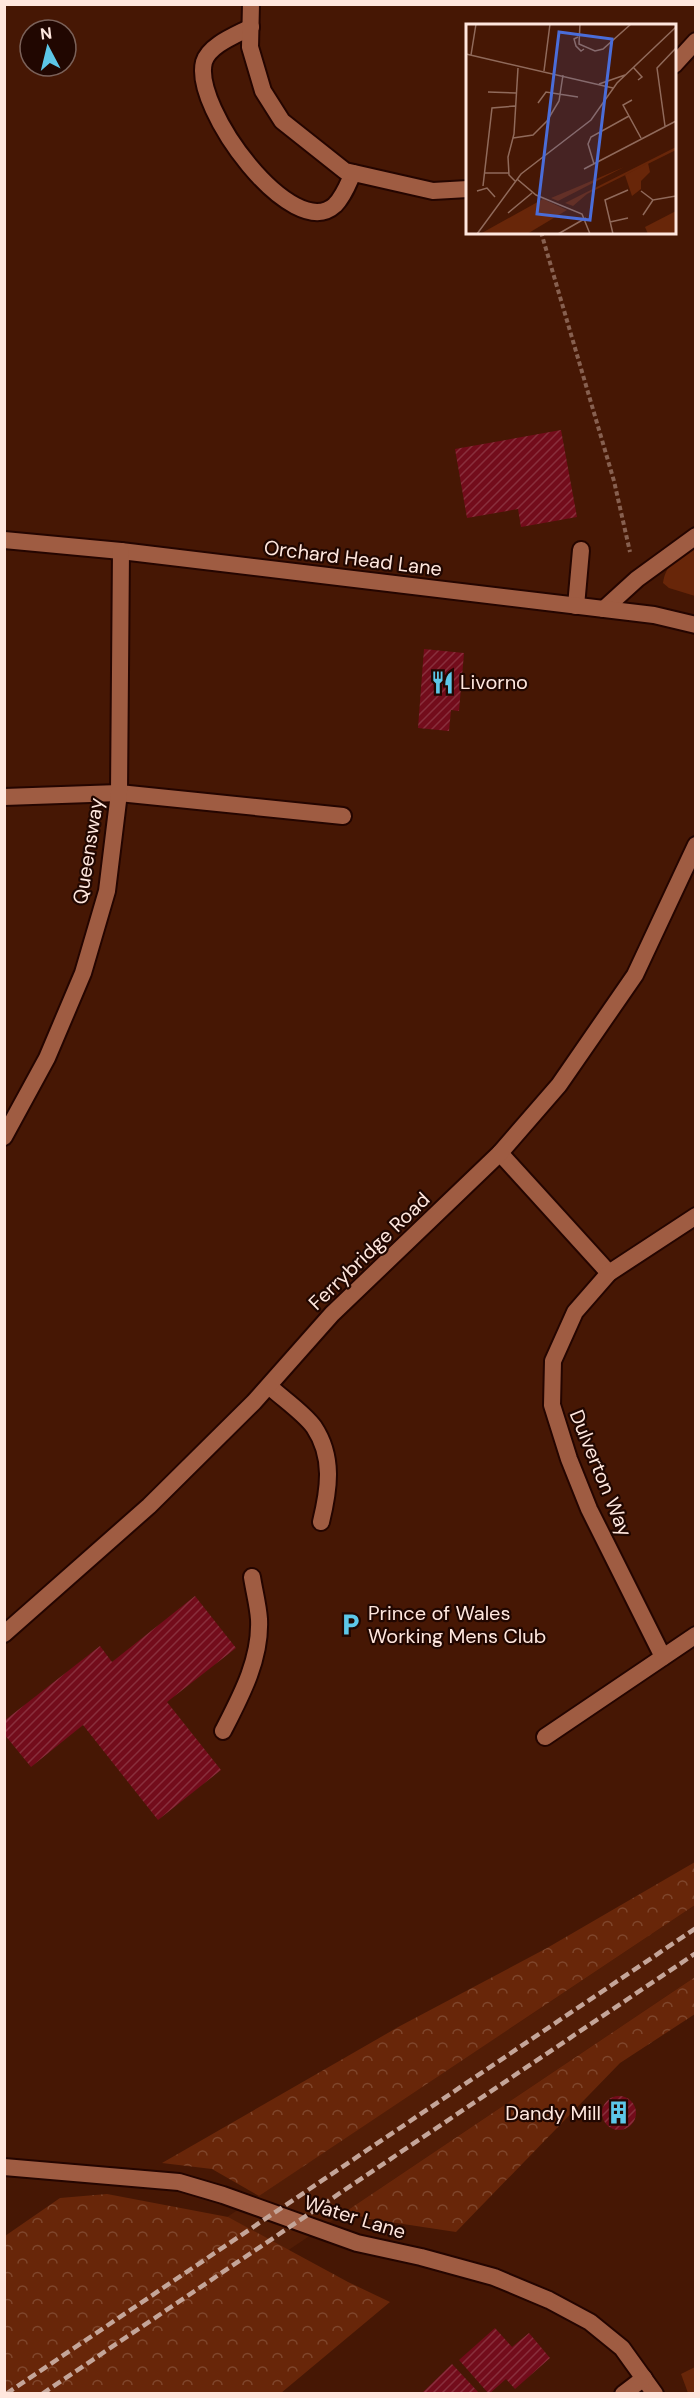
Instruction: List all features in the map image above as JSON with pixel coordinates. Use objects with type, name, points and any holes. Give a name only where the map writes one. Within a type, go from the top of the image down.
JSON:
[{"type":"street","points":[[251,4],[250,47],[263,91],[282,122],[345,171],[433,191],[466,189]]},
{"type":"street","points":[[251,27],[214,48],[204,61],[204,86],[219,123],[241,158],[274,192],[302,208],[318,212],[334,206],[345,191],[353,173]]},
{"type":"street","points":[[676,64],[696,41]]},
{"type":"street","points":[[604,609],[637,579],[696,536]]},
{"type":"street","name":"Orchard Head Lane","points":[[4,540],[121,551],[654,615],[696,625]]},
{"type":"street","points":[[576,606],[582,550]]},
{"type":"street","name":"Queensway","points":[[4,1137],[47,1058],[83,972],[107,891],[119,794],[121,551]]},
{"type":"street","points":[[4,797],[119,794],[343,816]]},
{"type":"street","name":"Ferrybridge Road","points":[[4,1634],[149,1506],[269,1386],[332,1314],[500,1153],[559,1085],[635,975],[696,845]]},
{"type":"street","points":[[500,1153],[609,1273]]},
{"type":"street","name":"Dulverton Way","points":[[663,1658],[589,1509],[569,1459],[552,1405],[553,1361],[575,1312],[609,1273],[696,1216]]},
{"type":"street","points":[[269,1386],[313,1426],[328,1457],[329,1489],[321,1522]]},
{"type":"street","points":[[223,1731],[244,1691],[255,1656],[259,1620],[252,1576]]},
{"type":"street","points":[[545,1737],[696,1635]]},
{"type":"street","name":"Water Lane","points":[[4,2167],[179,2182],[223,2195],[357,2243],[421,2257],[494,2277],[549,2300],[590,2322],[622,2348],[655,2394]]},
{"type":"street","points":[[623,2394],[644,2378]]},
{"type":"path","points":[[542,234],[614,481],[637,579]]},
{"type":"shaded area","points":[[695,1905],[695,1977],[238,2284],[5,2394],[5,2365]]},
{"type":"green space","points":[[695,546],[695,596],[669,588],[663,583],[670,565]]},
{"type":"green space","points":[[695,1862],[695,1905],[259,2196],[212,2169],[162,2163],[400,2026],[547,1948]]},
{"type":"green space","points":[[695,1977],[695,2014],[620,2063],[456,2232],[370,2219],[345,2212]]},
{"type":"green space","points":[[107,2194],[228,2217],[348,2282],[390,2302],[281,2393],[5,2393],[5,2236],[60,2198]]},
{"type":"green space","points":[[695,2367],[695,2393],[688,2393],[681,2374]]},
{"type":"building","points":[[561,430],[577,517],[521,527],[518,509],[467,518],[455,449]]},
{"type":"building","name":"Livorno","points":[[424,649],[464,653],[459,711],[451,710],[449,731],[418,728]]},
{"type":"building","points":[[195,1596],[236,1648],[167,1702],[221,1770],[158,1820],[83,1725],[31,1767],[4,1734],[4,1721],[100,1646],[112,1662]]},
{"type":"building","name":"Dandy Mill","points":[[619,2096],[631,2101],[636,2113],[631,2125],[619,2130],[607,2125],[602,2113],[607,2101]]},
{"type":"building","points":[[495,2328],[512,2347],[529,2333],[550,2358],[515,2389],[506,2379],[489,2394],[459,2360]]},
{"type":"building","points":[[452,2364],[480,2394],[421,2394]]},
{"type":"railway","points":[[6,2394],[696,1928]]},
{"type":"railway","points":[[42,2394],[696,1953]]},
{"type":"place","name":"Livorno","points":[[442,682]]},
{"type":"place","name":"Prince of Wales Working Mens Club","points":[[350,1625]]},
{"type":"place","name":"Dandy Mill","points":[[619,2113]]}]
